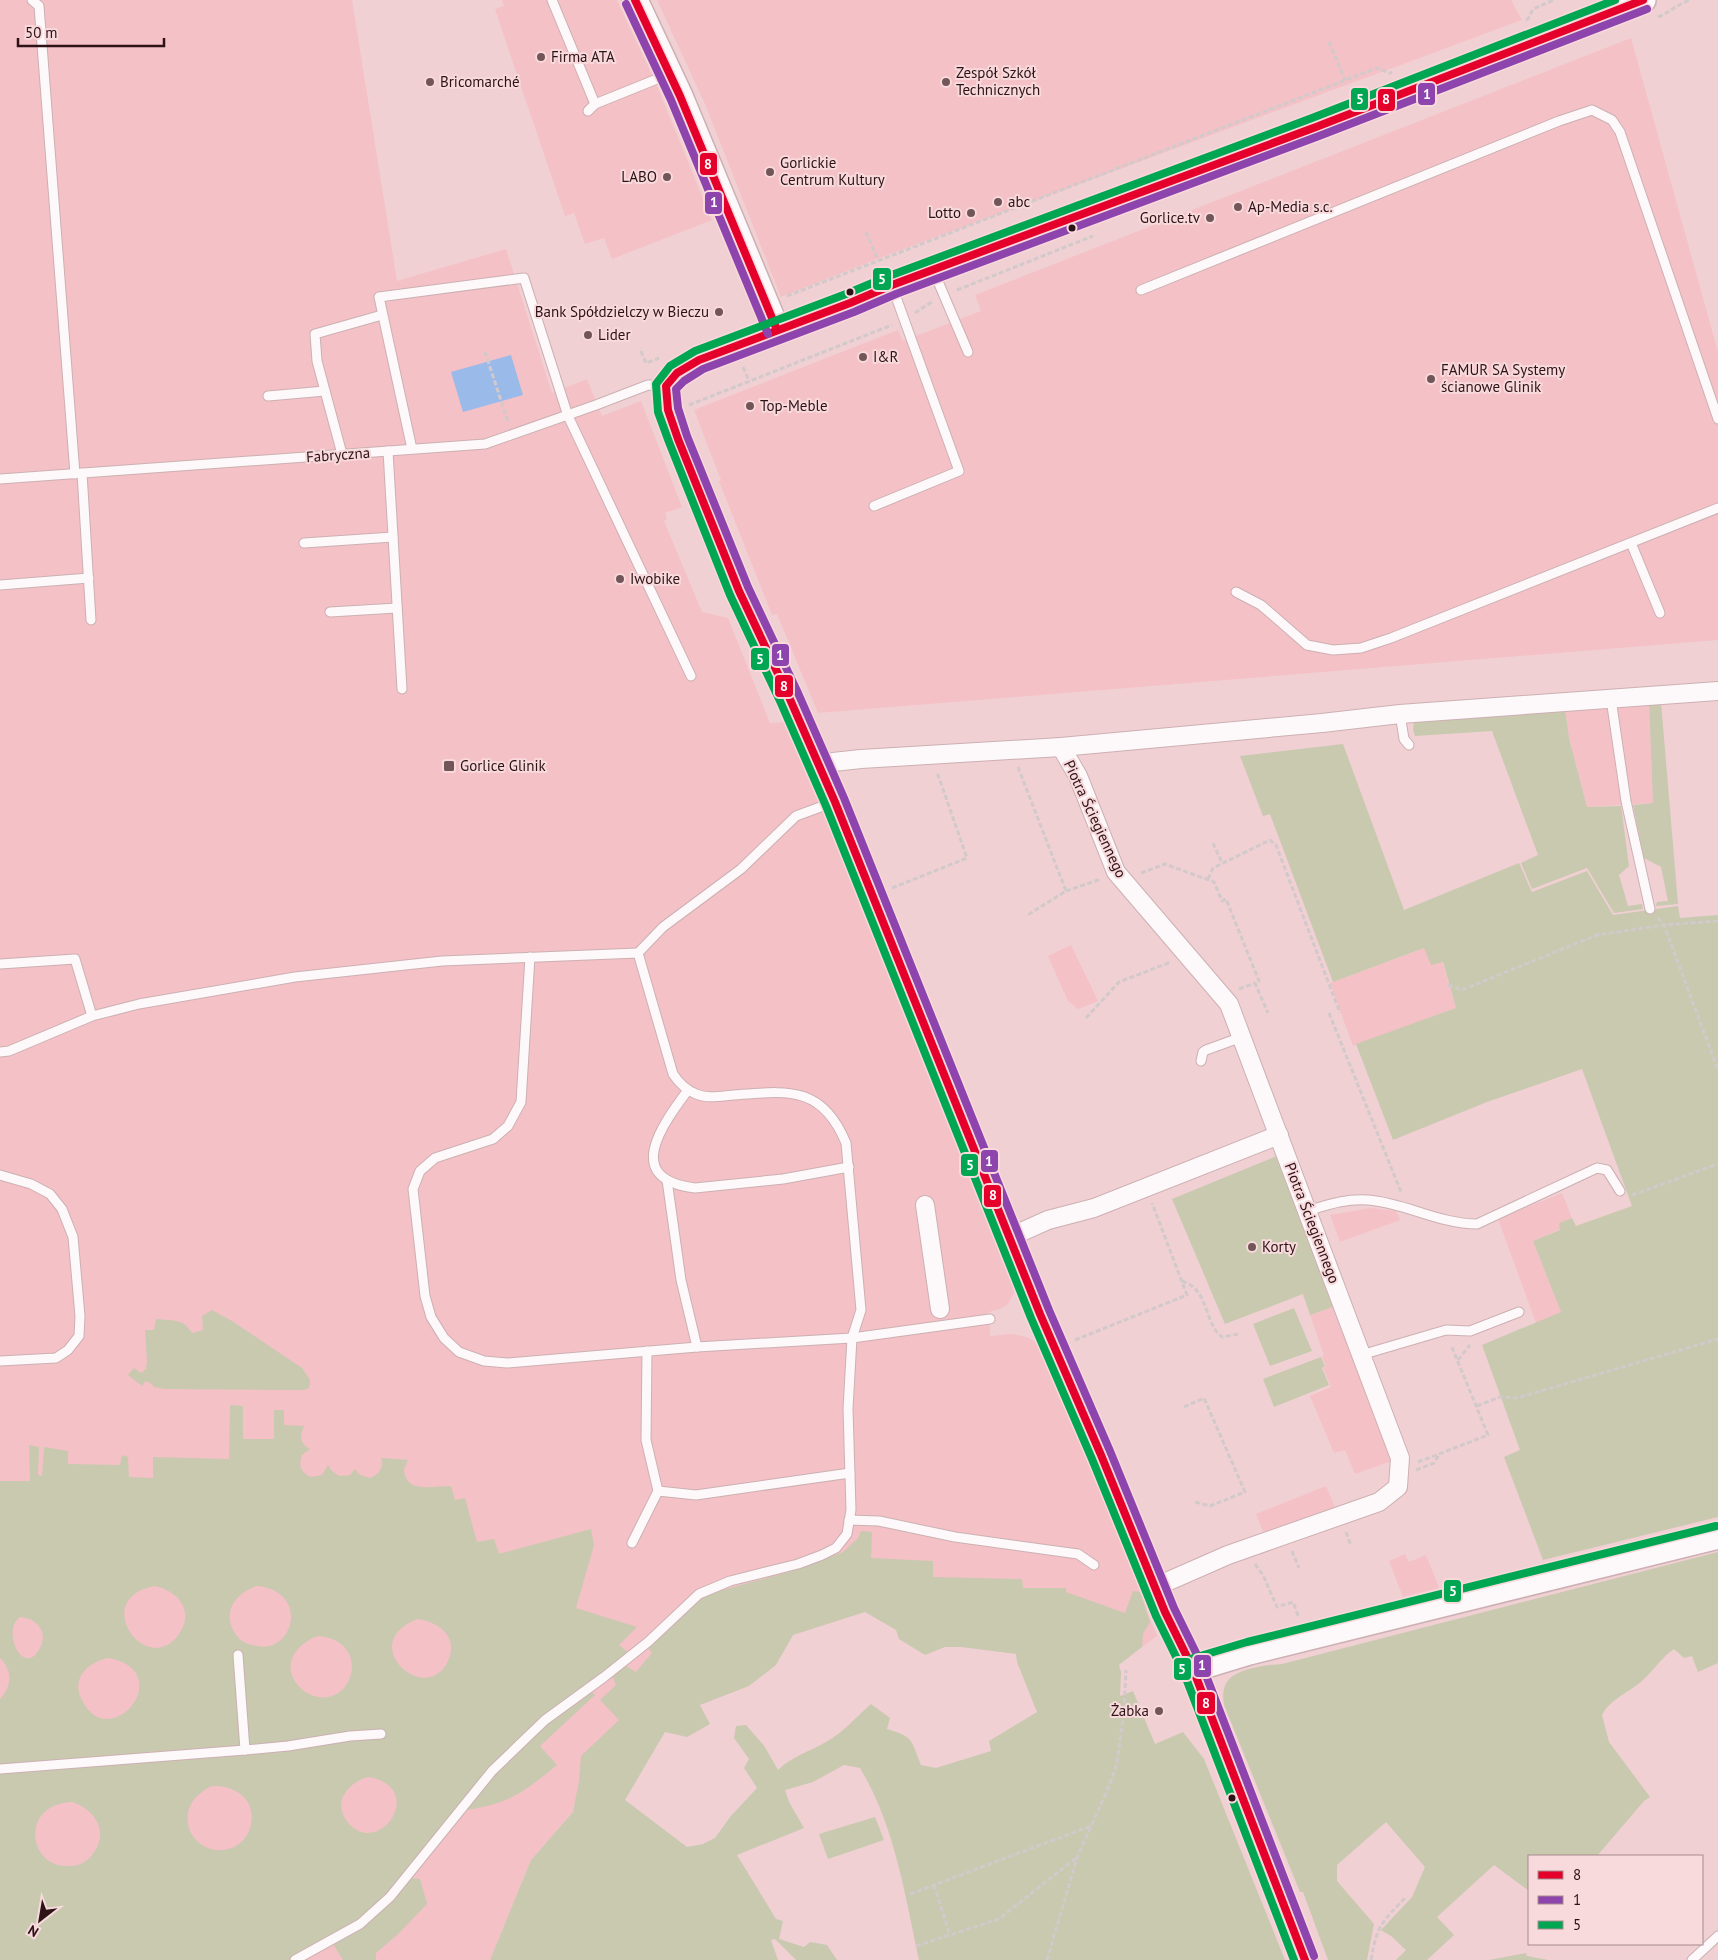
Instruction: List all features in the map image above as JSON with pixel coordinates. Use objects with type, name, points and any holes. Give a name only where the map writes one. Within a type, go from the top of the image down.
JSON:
[{"type":"street","points":[[635,0],[670,74],[777,330]]},
{"type":"street","points":[[1305,1960],[1193,1669],[1176,1636],[1040,1314],[835,802],[739,590],[680,412],[666,386],[677,373],[699,360],[850,303],[892,285],[1316,127],[1648,9]]},
{"type":"street","points":[[820,767],[834,762],[861,759],[1061,747],[1400,714],[1718,691]]},
{"type":"street","name":"Piotra Ściegiennego","points":[[1061,747],[1078,776],[1116,872],[1229,1004],[1361,1355],[1408,1460],[1398,1487],[1379,1502],[1228,1555],[1155,1587]]},
{"type":"street","points":[[1010,1237],[1048,1220],[1094,1208],[1279,1135]]},
{"type":"street","points":[[925,1205],[941,1317]]},
{"type":"street","points":[[1193,1669],[1249,1652],[1718,1536]]},
{"type":"lane","points":[[32,0],[38,6],[92,620]]},
{"type":"lane","points":[[552,0],[595,104]]},
{"type":"lane","points":[[588,111],[595,104],[670,74]]},
{"type":"lane","points":[[1141,290],[1559,121],[1592,110],[1612,120],[1620,132],[1718,419]]},
{"type":"lane","points":[[933,270],[968,352]]},
{"type":"lane","points":[[412,449],[379,298],[524,278],[568,416],[691,676]]},
{"type":"lane","points":[[874,506],[959,471],[892,285]]},
{"type":"lane","points":[[342,454],[317,361],[315,334],[382,315]]},
{"type":"lane","name":"Fabryczna","points":[[0,479],[485,444],[568,416],[648,385],[666,386]]},
{"type":"lane","points":[[268,396],[325,391]]},
{"type":"lane","points":[[388,451],[402,689]]},
{"type":"lane","points":[[1236,592],[1262,605],[1307,645],[1333,650],[1361,648],[1391,638],[1718,508]]},
{"type":"lane","points":[[304,543],[393,537]]},
{"type":"lane","points":[[1631,543],[1660,613]]},
{"type":"lane","points":[[0,585],[89,578]]},
{"type":"lane","points":[[330,612],[397,608]]},
{"type":"lane","points":[[1611,699],[1626,801],[1650,909]]},
{"type":"lane","points":[[1400,714],[1404,739],[1409,745]]},
{"type":"lane","points":[[0,1052],[9,1051],[92,1016],[139,1004],[295,977],[442,962],[638,952],[663,927],[741,869],[796,816],[835,802]]},
{"type":"lane","points":[[295,1960],[337,1938],[368,1918],[390,1897],[492,1771],[545,1720],[648,1642],[700,1594],[730,1581],[822,1556],[836,1548],[847,1534],[851,1510],[848,1409],[852,1338],[861,1310],[846,1143],[838,1125],[829,1112],[812,1100],[792,1093],[709,1097],[688,1090],[673,1074],[638,952]]},
{"type":"lane","points":[[530,957],[521,1102],[508,1126],[493,1140],[435,1158],[420,1171],[414,1189],[425,1296],[431,1317],[444,1338],[459,1352],[484,1361],[507,1363],[697,1347],[852,1338],[941,1317],[990,1320]]},
{"type":"lane","points":[[0,964],[75,959],[92,1016]]},
{"type":"lane","points":[[1201,1060],[1203,1052],[1206,1050],[1242,1037]]},
{"type":"lane","points":[[688,1090],[664,1121],[655,1141],[652,1162],[661,1176],[681,1187],[695,1188],[783,1179],[849,1167]]},
{"type":"lane","points":[[1307,1211],[1345,1201],[1368,1200],[1408,1209],[1462,1225],[1477,1224],[1597,1168],[1607,1170],[1618,1188]]},
{"type":"lane","points":[[0,1175],[31,1184],[50,1194],[62,1208],[74,1237],[80,1316],[79,1336],[68,1350],[56,1358],[0,1361]]},
{"type":"lane","points":[[667,1180],[681,1280],[697,1347]]},
{"type":"lane","points":[[1361,1355],[1446,1330],[1470,1331],[1519,1312]]},
{"type":"lane","points":[[632,1543],[658,1491],[646,1440],[647,1351]]},
{"type":"lane","points":[[658,1491],[696,1495],[850,1473]]},
{"type":"lane","points":[[849,1520],[879,1521],[955,1537],[1078,1554],[1094,1565]]},
{"type":"lane","points":[[238,1655],[245,1750]]},
{"type":"lane","points":[[0,1769],[245,1750],[288,1746],[350,1736],[381,1734]]},
{"type":"lane","points":[[1692,1960],[1718,1936]]},
{"type":"path","points":[[1523,21],[1528,19],[1533,9],[1554,0]]},
{"type":"path","points":[[1648,9],[1671,12],[1680,4],[1690,0]]},
{"type":"path","points":[[1329,42],[1345,80]]},
{"type":"path","points":[[767,304],[1377,68],[1390,73],[1398,70]]},
{"type":"path","points":[[866,232],[878,260]]},
{"type":"path","points":[[680,412],[689,405],[904,320],[943,295],[1100,233]]},
{"type":"path","points":[[734,347],[749,381]]},
{"type":"path","points":[[641,351],[644,359]]},
{"type":"path","points":[[485,352],[504,412]]},
{"type":"path","points":[[1019,761],[1018,766],[1066,891]]},
{"type":"path","points":[[885,890],[967,858],[937,771]]},
{"type":"path","points":[[1208,879],[1213,868],[1222,863],[1270,840],[1276,845],[1340,1013]]},
{"type":"path","points":[[1213,843],[1222,863]]},
{"type":"path","points":[[1026,916],[1066,891],[1107,877]]},
{"type":"path","points":[[1650,909],[1664,925],[1718,1070]]},
{"type":"path","points":[[1448,985],[1462,990],[1597,935],[1664,925],[1718,921]]},
{"type":"path","points":[[1086,1018],[1119,982],[1188,956]]},
{"type":"path","points":[[1235,991],[1255,983]]},
{"type":"path","points":[[1329,1012],[1408,1209]]},
{"type":"path","points":[[1618,1188],[1627,1182],[1632,1195],[1718,1164]]},
{"type":"path","points":[[1070,1342],[1187,1295],[1153,1209],[1149,1186]]},
{"type":"path","points":[[1181,1280],[1188,1283],[1202,1296],[1216,1332],[1222,1337],[1238,1334]]},
{"type":"path","points":[[1477,1406],[1500,1397],[1517,1398],[1718,1339]]},
{"type":"path","points":[[1408,1460],[1440,1455],[1488,1436],[1451,1343]]},
{"type":"path","points":[[1184,1406],[1204,1398],[1245,1492],[1210,1506],[1195,1502]]},
{"type":"path","points":[[1434,1463],[1440,1455]]},
{"type":"path","points":[[1345,1529],[1351,1546]]},
{"type":"path","points":[[1291,1548],[1299,1568]]},
{"type":"path","points":[[1254,1561],[1263,1574],[1277,1607],[1293,1602],[1302,1626]]},
{"type":"path","points":[[1047,1960],[1077,1858],[1110,1786],[1117,1763],[1124,1711],[1126,1670]]},
{"type":"path","points":[[910,1894],[1091,1826]]},
{"type":"path","points":[[916,1946],[999,1919],[1077,1858]]},
{"type":"path","points":[[934,1885],[950,1935]]},
{"type":"path","points":[[1371,1960],[1374,1942],[1381,1923],[1407,1896]]},
{"type":"shaded area","points":[[0,0],[352,0],[397,281],[506,249],[552,393],[587,379],[602,416],[641,401],[682,507],[665,513],[667,519],[664,521],[702,612],[728,618],[770,723],[785,722],[799,744],[1014,1279],[1014,1293],[1008,1304],[1000,1309],[989,1312],[990,1336],[1013,1334],[1027,1337],[1042,1345],[1151,1605],[1146,1609],[1157,1636],[1142,1647],[1039,1613],[874,1593],[726,1636],[531,1860],[490,1960],[0,1960]]},
{"type":"shaded area","points":[[502,0],[617,0],[655,81],[712,220],[612,259],[604,238],[585,244],[574,213],[565,216],[495,9],[504,6]]},
{"type":"shaded area","points":[[657,0],[1511,0],[1522,20],[882,257],[781,297],[705,104]]},
{"type":"shaded area","points":[[1631,38],[1718,352],[1718,640],[818,713],[777,614],[772,615],[719,481],[721,480],[694,410],[898,330],[903,341],[981,311],[975,295]]},
{"type":"shaded area","points":[[1649,703],[1653,803],[1587,807],[1569,738],[1565,709]]},
{"type":"shaded area","points":[[1071,945],[1098,1001],[1078,1009],[1068,1001],[1048,956]]},
{"type":"shaded area","points":[[1425,948],[1442,961],[1456,1008],[1353,1046],[1330,983]]},
{"type":"shaded area","points":[[1562,1193],[1572,1218],[1559,1223],[1561,1229],[1533,1241],[1561,1312],[1536,1323],[1498,1219]]},
{"type":"shaded area","points":[[1370,1208],[1396,1211],[1400,1220],[1340,1242],[1330,1215]]},
{"type":"shaded area","points":[[1342,1304],[1400,1458],[1355,1474],[1345,1450],[1334,1453],[1310,1396],[1331,1387],[1323,1368],[1326,1366],[1322,1356],[1324,1355],[1310,1315]]},
{"type":"shaded area","points":[[1326,1486],[1339,1517],[1267,1541],[1256,1514]]},
{"type":"shaded area","points":[[1405,1554],[1409,1562],[1426,1555],[1439,1588],[1403,1597],[1389,1561]]},
{"type":"green space","points":[[1661,702],[1678,904],[1656,906],[1657,902],[1668,901],[1661,867],[1644,858],[1633,805],[1653,803],[1649,703]]},
{"type":"green space","points":[[1565,709],[1569,738],[1587,807],[1621,806],[1629,866],[1619,875],[1628,906],[1642,904],[1643,909],[1614,913],[1587,868],[1532,889],[1521,863],[1538,855],[1492,731],[1415,736],[1413,729],[1414,722],[1418,719]]},
{"type":"green space","points":[[1343,744],[1404,910],[1519,863],[1532,892],[1587,871],[1613,915],[1678,906],[1680,918],[1718,915],[1718,1517],[1543,1560],[1504,1457],[1520,1450],[1482,1345],[1561,1312],[1533,1241],[1560,1230],[1559,1223],[1572,1218],[1576,1226],[1632,1206],[1582,1069],[1487,1102],[1393,1140],[1356,1044],[1456,1008],[1443,962],[1431,965],[1424,948],[1333,982],[1270,814],[1263,816],[1240,756]]},
{"type":"green space","name":"Korty","points":[[1277,1156],[1333,1307],[1310,1315],[1303,1294],[1225,1324],[1172,1199]]},
{"type":"green space","points":[[1294,1308],[1312,1351],[1270,1366],[1253,1324]]},
{"type":"green space","points":[[212,1310],[232,1321],[302,1368],[310,1380],[309,1388],[304,1390],[164,1389],[154,1387],[146,1381],[142,1386],[128,1375],[134,1368],[141,1373],[146,1369],[145,1330],[154,1330],[156,1319],[172,1320],[181,1323],[189,1328],[192,1333],[203,1330],[202,1316]]},
{"type":"green space","points":[[1321,1357],[1325,1366],[1322,1368],[1329,1385],[1274,1407],[1263,1379]]},
{"type":"green space","points":[[230,1405],[243,1406],[243,1439],[274,1439],[274,1410],[284,1410],[284,1425],[304,1426],[301,1439],[304,1445],[310,1449],[302,1455],[300,1465],[308,1475],[311,1477],[322,1475],[328,1465],[339,1476],[350,1475],[355,1469],[360,1475],[370,1478],[380,1470],[381,1458],[408,1460],[404,1469],[409,1482],[421,1487],[451,1486],[455,1500],[465,1498],[477,1542],[494,1539],[499,1554],[591,1529],[594,1545],[576,1608],[637,1627],[619,1645],[630,1654],[490,1769],[389,1896],[359,1923],[289,1960],[0,1960],[0,1770],[289,1748],[334,1735],[286,1744],[243,1748],[0,1766],[0,1699],[7,1689],[9,1673],[0,1658],[0,1481],[30,1481],[29,1445],[39,1447],[38,1475],[42,1476],[44,1447],[68,1451],[68,1464],[120,1465],[122,1455],[128,1457],[129,1477],[153,1478],[153,1457],[229,1459]],"holes":[[[155,1586],[171,1592],[182,1603],[185,1610],[184,1626],[179,1634],[166,1646],[152,1648],[140,1642],[130,1632],[125,1619],[126,1605],[135,1593]],[[257,1586],[274,1590],[285,1599],[290,1609],[291,1621],[287,1632],[280,1641],[270,1646],[257,1646],[245,1643],[239,1638],[232,1628],[230,1612],[232,1605],[242,1594]],[[20,1617],[31,1620],[39,1626],[43,1640],[35,1655],[28,1658],[22,1656],[17,1650],[13,1632],[15,1624]],[[418,1619],[440,1627],[449,1638],[451,1652],[448,1661],[438,1674],[425,1678],[412,1675],[401,1667],[394,1655],[393,1642],[400,1630]],[[318,1636],[334,1640],[345,1648],[351,1659],[352,1670],[348,1681],[341,1691],[331,1696],[318,1697],[307,1693],[296,1683],[291,1673],[292,1659],[305,1643]],[[109,1658],[129,1666],[138,1679],[138,1693],[132,1706],[120,1715],[107,1719],[93,1714],[81,1698],[78,1683],[80,1677],[89,1666]],[[368,1777],[386,1783],[395,1794],[396,1806],[392,1818],[383,1828],[371,1833],[358,1831],[346,1820],[342,1813],[342,1799],[349,1788]],[[212,1786],[230,1788],[243,1796],[251,1810],[252,1818],[245,1838],[236,1846],[221,1850],[208,1848],[198,1842],[191,1832],[188,1820],[189,1808],[197,1796]],[[72,1802],[94,1816],[98,1823],[100,1839],[90,1858],[79,1865],[55,1864],[45,1858],[38,1848],[35,1836],[37,1824],[43,1813],[55,1805]]]},
{"type":"green space","points":[[861,1531],[872,1532],[871,1558],[933,1561],[933,1577],[1022,1579],[1023,1588],[1066,1588],[1066,1592],[1125,1613],[1133,1591],[1140,1592],[1150,1622],[1143,1634],[1142,1647],[1119,1665],[1121,1672],[1120,1696],[1133,1691],[1155,1744],[1183,1732],[1204,1759],[1285,1960],[919,1960],[897,1861],[882,1813],[860,1768],[844,1765],[813,1782],[785,1790],[789,1802],[804,1828],[737,1855],[776,1919],[783,1921],[779,1939],[804,1947],[810,1942],[827,1945],[837,1960],[796,1960],[775,1939],[771,1940],[778,1960],[490,1960],[531,1860],[573,1812],[579,1781],[581,1756],[619,1720],[600,1700],[616,1685],[612,1676],[626,1666],[636,1672],[652,1653],[647,1646],[704,1595],[800,1569],[843,1552],[858,1538]],"holes":[[[865,1612],[896,1630],[899,1639],[925,1655],[945,1647],[961,1647],[1016,1654],[1017,1662],[1037,1712],[989,1741],[991,1751],[936,1768],[921,1765],[913,1745],[907,1737],[887,1729],[890,1718],[871,1704],[832,1738],[783,1765],[778,1770],[765,1747],[746,1725],[736,1726],[734,1738],[749,1759],[744,1768],[757,1788],[730,1817],[715,1838],[703,1844],[687,1847],[625,1800],[665,1732],[687,1737],[710,1724],[700,1705],[749,1686],[776,1665],[793,1635]]]},
{"type":"green space","points":[[1718,1552],[1718,1663],[1698,1672],[1692,1656],[1684,1658],[1674,1649],[1638,1685],[1610,1704],[1602,1715],[1609,1742],[1650,1797],[1644,1801],[1598,1855],[1528,1855],[1528,1890],[1494,1865],[1437,1917],[1454,1935],[1427,1960],[1396,1960],[1406,1950],[1391,1936],[1381,1930],[1412,1897],[1425,1867],[1386,1822],[1337,1865],[1337,1881],[1374,1924],[1367,1960],[1328,1960],[1303,1892],[1300,1892],[1224,1705],[1225,1685],[1232,1677],[1252,1668],[1282,1664]]},
{"type":"green space","points":[[590,1690],[595,1695],[540,1746],[557,1765],[525,1790],[505,1800],[466,1810],[463,1808],[493,1773],[547,1722]]},
{"type":"green space","points":[[875,1817],[884,1840],[828,1859],[819,1834]]},
{"type":"green space","points":[[410,1878],[420,1879],[427,1904],[398,1934],[376,1953],[376,1960],[343,1960],[333,1944],[347,1935]]},
{"type":"green space","points":[[1526,1953],[1527,1956],[1548,1960],[1489,1960]]},
{"type":"water","points":[[511,355],[523,395],[463,412],[451,372]]},
{"type":"transit line","name":"8","points":[[635,0],[680,96],[777,330]]},
{"type":"transit line","name":"5","points":[[1294,1960],[1184,1673],[1156,1616],[1092,1459],[1031,1318],[826,806],[780,701],[730,595],[658,412],[656,384],[670,366],[695,351],[889,276],[1312,118],[1615,0]]},
{"type":"transit line","name":"8","points":[[1305,1960],[1193,1669],[1165,1612],[1101,1455],[1040,1314],[835,802],[789,697],[739,591],[678,439],[668,410],[666,386],[677,373],[699,360],[850,303],[892,285],[1316,127],[1643,0]]},
{"type":"transit line","name":"1","points":[[626,4],[671,100],[768,334]]},
{"type":"transit line","name":"1","points":[[1314,1956],[1202,1665],[1174,1608],[1110,1451],[1049,1310],[844,798],[798,693],[748,587],[687,436],[678,408],[676,389],[684,381],[703,369],[854,312],[896,294],[1319,136],[1647,9]]},
{"type":"transit line","name":"5","points":[[1190,1659],[1247,1642],[1716,1526]]},
{"type":"place","name":"Firma ATA","points":[[541,57]]},
{"type":"place","name":"Bricomarché","points":[[430,82]]},
{"type":"place","name":"Zespół Szkół Technicznych","points":[[946,82]]},
{"type":"place","name":"Gorlickie Centrum Kultury","points":[[770,172]]},
{"type":"place","name":"LABO","points":[[667,177]]},
{"type":"place","name":"abc","points":[[998,202]]},
{"type":"place","name":"Ap-Media s.c.","points":[[1238,207]]},
{"type":"place","name":"Lotto","points":[[971,213]]},
{"type":"place","name":"Gorlice.tv","points":[[1210,218]]},
{"type":"place","name":"Bank Spółdzielczy w Bieczu","points":[[719,312]]},
{"type":"place","name":"Lider","points":[[588,335]]},
{"type":"place","name":"I&R","points":[[863,357]]},
{"type":"place","name":"FAMUR SA Systemy ścianowe Glinik","points":[[1431,379]]},
{"type":"place","name":"Top-Meble","points":[[750,406]]},
{"type":"place","name":"Iwobike","points":[[620,579]]},
{"type":"place","name":"Gorlice Glinik","points":[[449,766]]},
{"type":"place","name":"Korty","points":[[1252,1247]]},
{"type":"place","name":"Żabka","points":[[1159,1711]]}]
